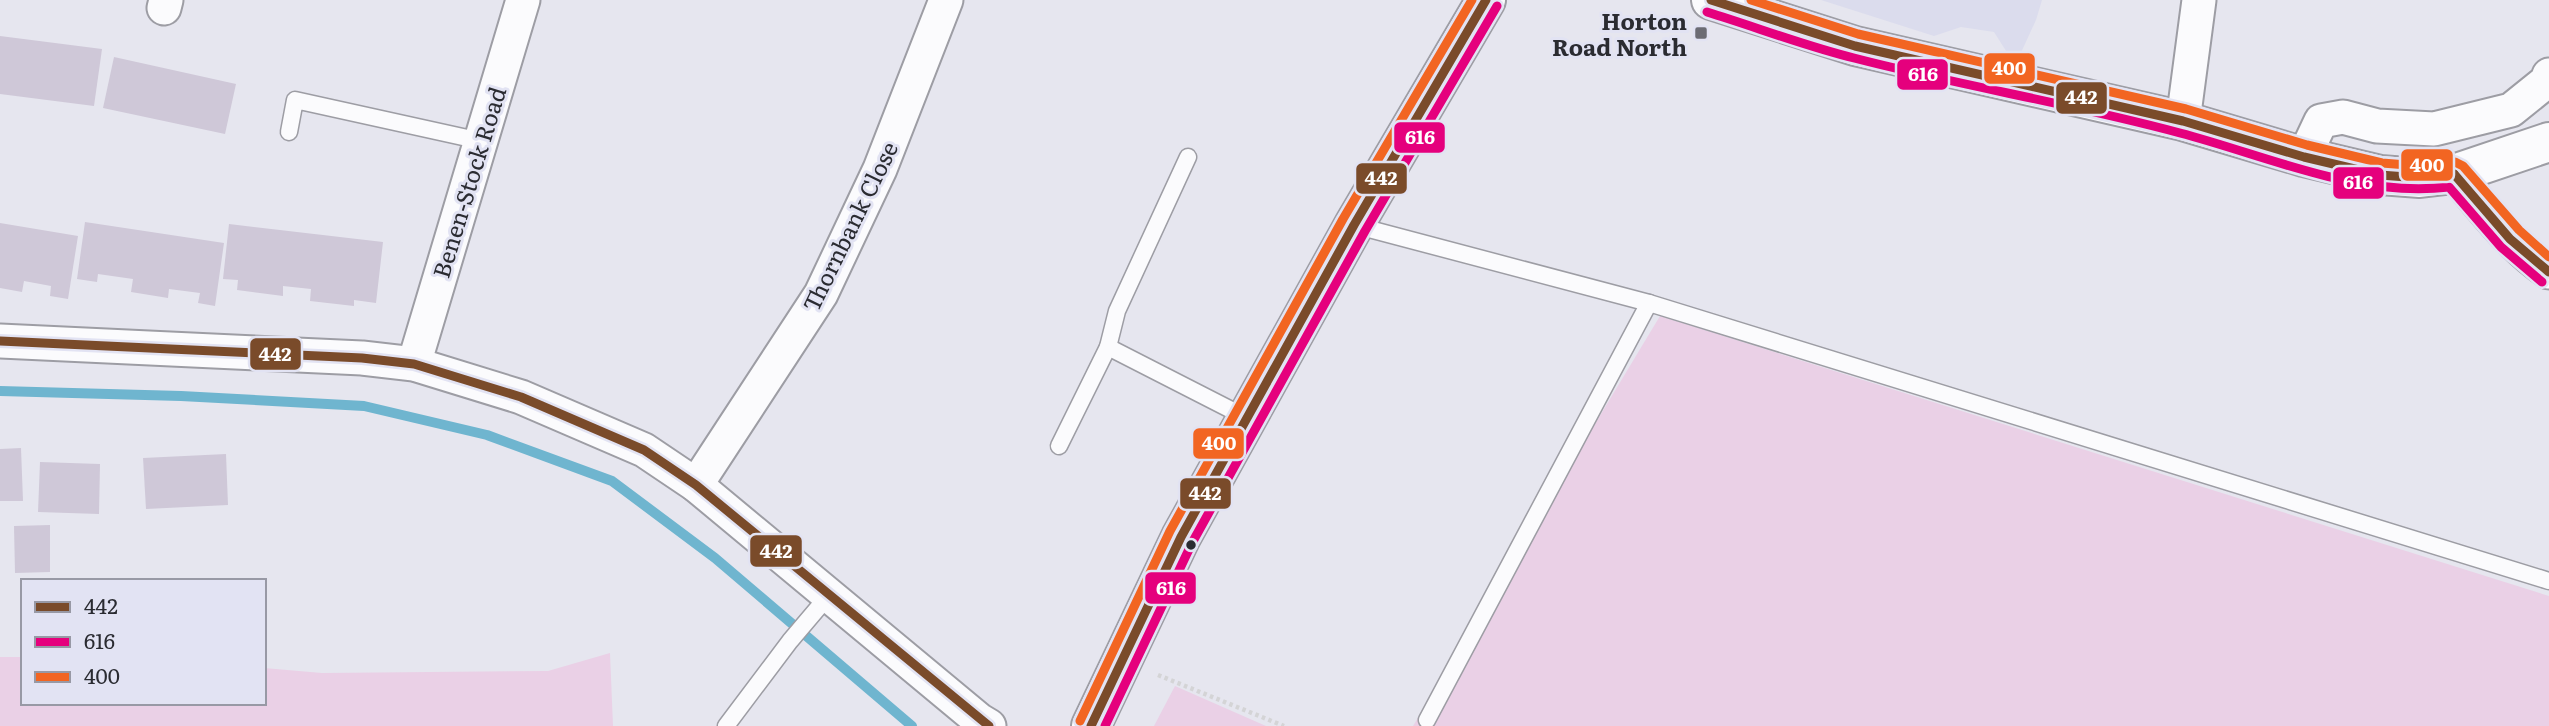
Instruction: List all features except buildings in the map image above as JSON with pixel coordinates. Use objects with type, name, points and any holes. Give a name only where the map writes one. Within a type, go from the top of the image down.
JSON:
[{"type":"street","name":"Benen-Stock Road","points":[[414,364],[523,0]]},
{"type":"street","points":[[1091,726],[1181,537],[1354,225],[1486,0]]},
{"type":"street","points":[[1711,0],[1855,46],[2183,121],[2304,158],[2380,175],[2420,178],[2454,174],[2549,142]]},
{"type":"street","points":[[2183,121],[2199,0]]},
{"type":"street","name":"Thornbank Close","points":[[696,485],[821,295],[880,169],[941,13]]},
{"type":"street","points":[[2304,158],[2321,121],[2343,117],[2377,126],[2434,129],[2511,110],[2547,81],[2549,75]]},
{"type":"street","points":[[2454,174],[2497,226],[2529,258],[2549,272]]},
{"type":"street","points":[[0,341],[362,358],[414,364],[521,397],[644,450],[696,485],[822,603],[989,726]]},
{"type":"lane","points":[[289,132],[295,100],[481,141]]},
{"type":"lane","points":[[1059,446],[1108,347],[1117,311],[1188,158]]},
{"type":"lane","points":[[1354,225],[1649,303],[2549,582]]},
{"type":"lane","points":[[1427,720],[1649,303]]},
{"type":"lane","points":[[1108,347],[1247,418]]},
{"type":"lane","points":[[726,726],[822,603]]},
{"type":"path","points":[[1122,661],[1284,726]]},
{"type":"shaded area","points":[[1821,0],[2042,0],[2019,57],[2008,54],[1994,32],[1961,27],[1934,36]]},
{"type":"shaded area","points":[[1660,316],[2549,596],[2549,726],[1413,726]]},
{"type":"shaded area","points":[[610,653],[613,726],[0,726],[0,657],[21,657],[21,705],[266,705],[266,668],[322,673],[548,671]]},
{"type":"shaded area","points":[[1175,686],[1266,726],[1154,726]]},
{"type":"waterway","points":[[0,391],[181,396],[364,406],[487,435],[612,481],[715,558],[912,726]]},
{"type":"transit line","name":"400","points":[[1080,721],[1170,531],[1343,219],[1472,0]]},
{"type":"transit line","name":"442","points":[[1091,726],[1181,537],[1354,225],[1486,0]]},
{"type":"transit line","name":"442","points":[[1711,0],[1855,46],[2183,121],[2304,157],[2380,175],[2420,178],[2454,174]]},
{"type":"transit line","name":"400","points":[[1751,0],[1858,34],[2186,109],[2307,145],[2382,163],[2420,166],[2455,162],[2463,166],[2519,230],[2549,257]]},
{"type":"transit line","name":"616","points":[[1105,726],[1192,543],[1365,231],[1497,6]]},
{"type":"transit line","name":"616","points":[[1707,12],[1836,53],[2140,123],[2313,173],[2381,186],[2415,189],[2449,187],[2501,247],[2542,282]]},
{"type":"transit line","name":"442","points":[[2454,174],[2510,239],[2549,272]]},
{"type":"transit line","name":"442","points":[[0,341],[362,358],[414,364],[521,397],[644,450],[696,485],[989,726]]},
{"type":"place","name":"Horton Road North","points":[[1701,33]]}]
